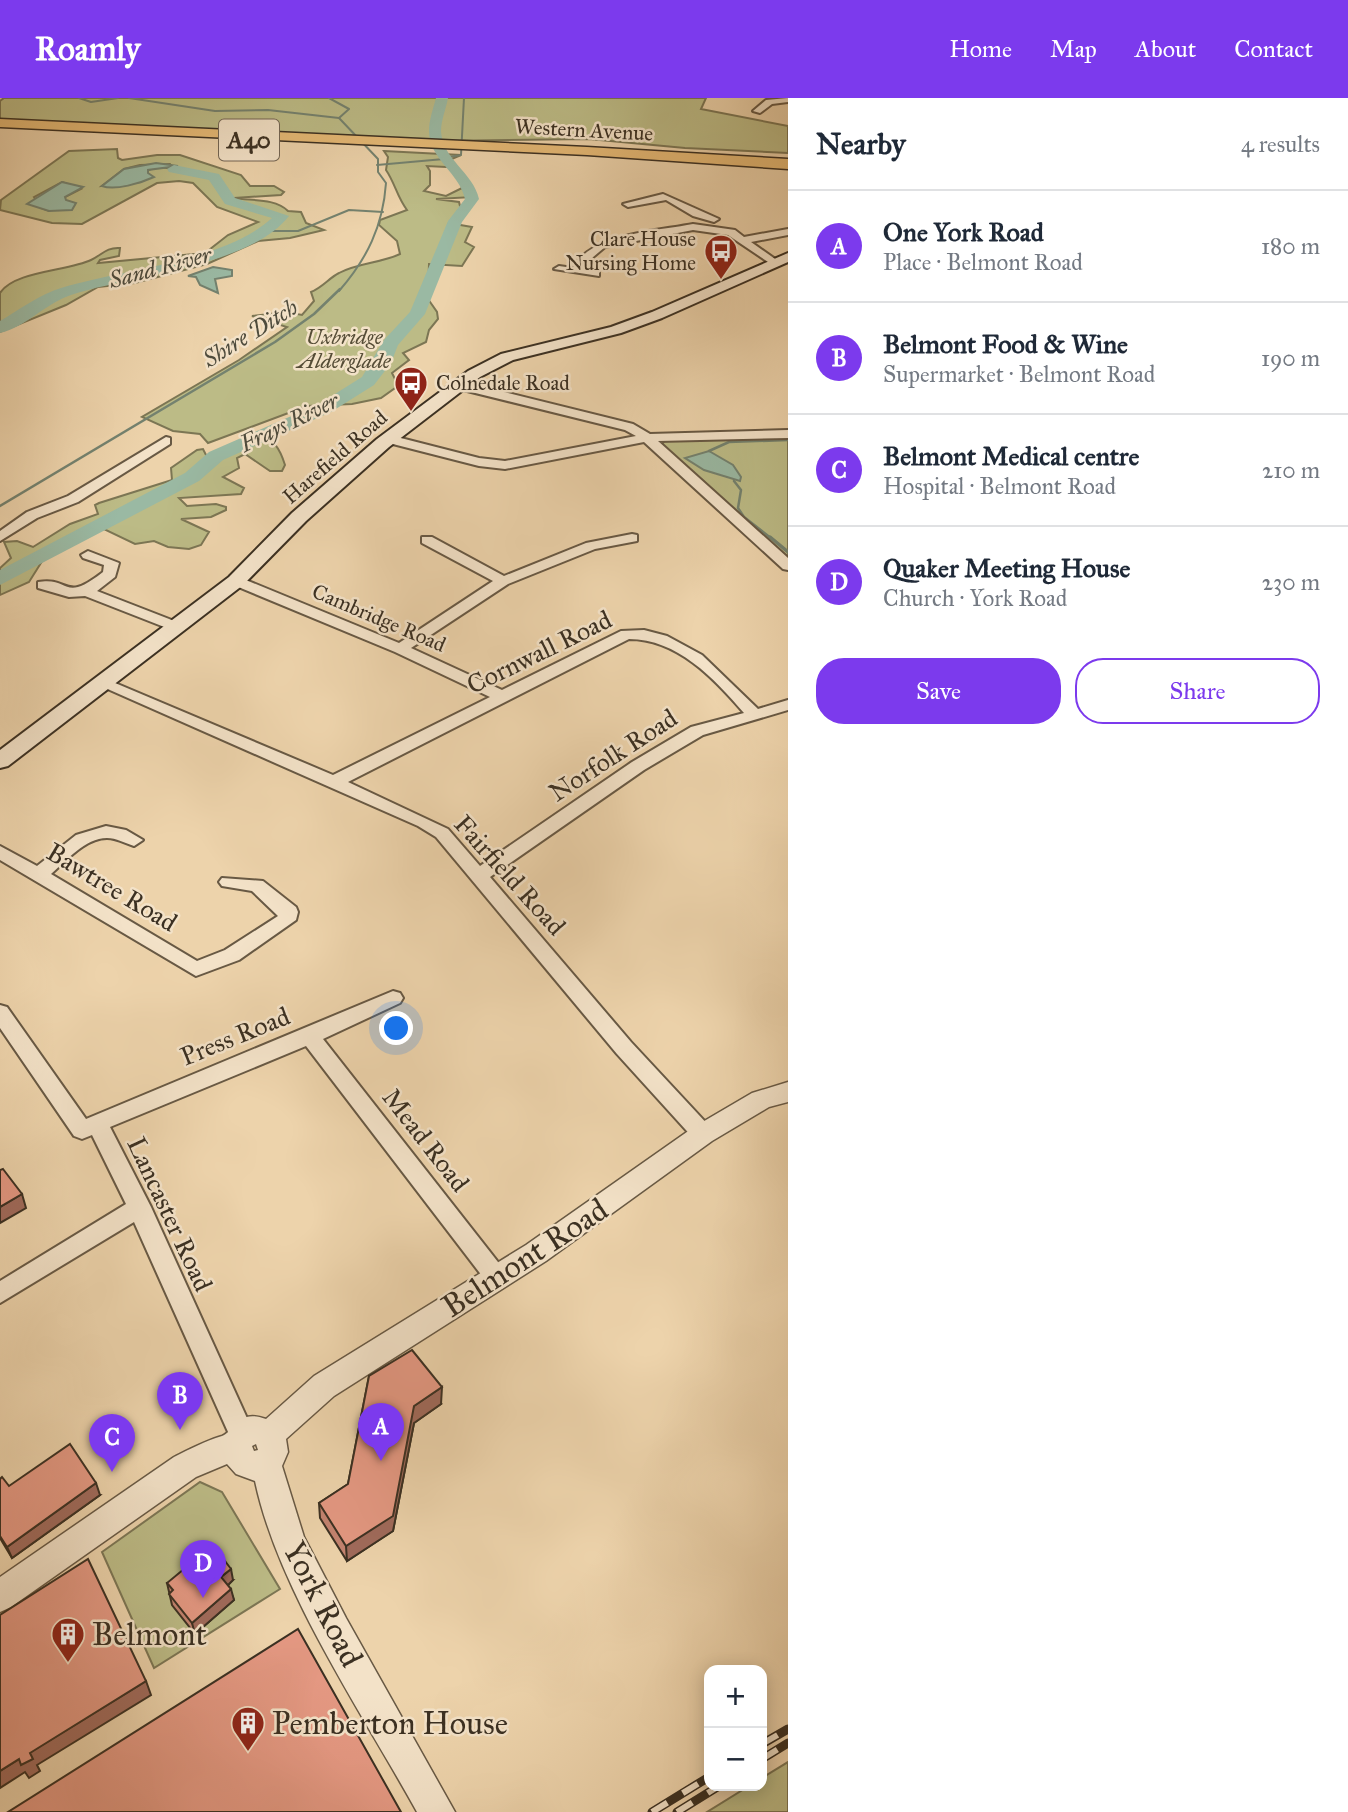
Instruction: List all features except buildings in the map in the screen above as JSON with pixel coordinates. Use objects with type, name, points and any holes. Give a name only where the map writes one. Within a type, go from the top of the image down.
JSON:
[{"type":"highway","name":"Western Avenue","points":[[1,126],[563,154],[587,151],[788,167]]},
{"type":"highway","name":"Western Avenue","points":[[132,133],[788,167]]},
{"type":"highway","points":[[587,151],[788,158]]},
{"type":"highway","name":"A40","points":[[563,154],[788,176]]},
{"type":"main road","name":"Harefield Road","points":[[4,755],[236,581],[299,517],[389,439],[458,385],[507,357],[616,330],[783,260]]},
{"type":"street","points":[[757,111],[769,102],[788,99]]},
{"type":"street","points":[[615,201],[630,207],[651,198],[675,200],[692,214],[730,223],[731,227],[722,230]]},
{"type":"street","points":[[577,271],[582,261],[595,249],[623,239],[693,226],[722,230],[783,260]]},
{"type":"street","points":[[744,240],[788,232]]},
{"type":"street","points":[[559,269],[595,274]]},
{"type":"street","points":[[458,385],[629,427],[647,438],[788,566]]},
{"type":"street","points":[[389,439],[479,462],[505,465],[647,438],[788,434]]},
{"type":"street","points":[[0,537],[32,515],[73,499],[166,441]]},
{"type":"street","points":[[400,649],[503,581],[591,546],[632,538]]},
{"type":"street","points":[[427,540],[503,581]]},
{"type":"street","points":[[87,592],[110,574],[112,563],[88,555]]},
{"type":"street","name":"Cambridge Road","points":[[236,581],[400,649],[504,696]]},
{"type":"street","points":[[43,585],[69,593],[87,592],[177,627]]},
{"type":"street","name":"Cornwall Road","points":[[334,782],[626,634],[646,633],[707,666],[725,680],[753,713]]},
{"type":"street","name":"Fairfield Road","points":[[102,683],[334,782],[424,822],[442,833],[624,1048],[703,1134]]},
{"type":"street","name":"Norfolk Road","points":[[479,876],[638,766],[696,731],[788,705]]},
{"type":"street","points":[[39,874],[88,835],[117,830],[134,839]]},
{"type":"street","name":"Bawtree Road","points":[[0,852],[196,968],[232,955],[287,920],[289,912],[257,885],[228,882]]},
{"type":"street","name":"Press Road","points":[[97,1123],[310,1036],[393,998]]},
{"type":"street","name":"Lancaster Road","points":[[0,1012],[82,1130],[97,1123],[140,1207],[193,1331],[253,1445]]},
{"type":"street","name":"Mead Road","points":[[310,1036],[497,1278]]},
{"type":"street","name":"Belmont Road","points":[[0,1596],[185,1467],[216,1451],[253,1445],[324,1386],[497,1278],[635,1185],[703,1134],[761,1100],[788,1092]]},
{"type":"street","points":[[0,1293],[140,1207]]},
{"type":"street","name":"York Road","points":[[253,1445],[283,1526],[309,1584],[437,1812]]},
{"type":"green space","points":[[4,98],[706,98],[701,109],[788,126],[788,153],[685,148],[589,139],[436,141],[0,120],[0,101]]},
{"type":"green space","points":[[117,149],[118,158],[122,160],[180,155],[241,175],[250,186],[274,186],[284,192],[281,195],[234,198],[270,202],[288,211],[301,212],[306,223],[324,230],[290,238],[258,241],[207,264],[135,283],[98,287],[66,305],[0,332],[0,293],[17,280],[81,264],[115,248],[120,248],[119,256],[100,260],[98,263],[205,253],[228,235],[258,222],[217,207],[193,183],[179,181],[157,183],[82,224],[52,223],[0,210],[1,200],[69,151]],"holes":[[[170,164],[174,169],[159,167],[148,170],[141,182],[102,186],[124,169],[140,165]],[[62,182],[81,189],[65,197],[65,200],[49,211],[41,208],[34,197]]]},
{"type":"green space","name":"Uxbridge Alderglade","points":[[384,151],[461,155],[447,161],[449,164],[446,167],[427,166],[430,171],[430,185],[424,191],[446,196],[462,188],[474,197],[436,199],[459,202],[461,210],[449,223],[472,227],[465,242],[474,247],[462,266],[429,264],[428,299],[437,312],[438,319],[429,330],[426,342],[403,353],[409,360],[392,373],[397,383],[395,388],[381,398],[352,404],[307,406],[208,443],[200,434],[173,431],[142,417],[239,360],[287,327],[252,316],[287,312],[302,315],[314,301],[311,292],[335,275],[400,254],[397,241],[379,225],[380,220],[407,210],[386,170],[388,157]]},
{"type":"green space","points":[[257,435],[268,439],[278,449],[285,465],[282,471],[270,471],[245,454],[237,458],[239,468],[223,477],[244,488],[241,494],[179,498],[187,506],[216,504],[226,507],[226,510],[211,517],[181,519],[209,532],[201,545],[189,549],[168,547],[154,541],[135,544],[104,529],[69,541],[46,555],[29,582],[0,595],[0,568],[11,558],[4,542],[17,541],[33,547],[70,524],[98,514],[95,505],[99,503],[172,480],[171,468],[197,450],[203,449],[207,457],[218,456],[227,453],[241,439]]},
{"type":"green space","points":[[788,436],[788,560],[661,446],[665,440]]},
{"type":"green space","points":[[200,1482],[222,1492],[280,1589],[154,1668],[102,1552]]},
{"type":"green space","points":[[788,1762],[788,1812],[707,1812],[741,1791],[767,1791],[767,1775]]},
{"type":"shaded area","points":[[156,163],[178,166],[148,170],[154,177],[135,184],[114,188],[102,186],[124,169]]},
{"type":"shaded area","points":[[62,182],[83,187],[65,197],[66,200],[76,203],[72,210],[49,211],[27,204]]},
{"type":"shaded area","points":[[213,267],[232,270],[232,276],[215,279],[218,293],[200,285],[196,277],[188,276]]},
{"type":"shaded area","points":[[709,451],[733,465],[741,477],[740,481],[704,470],[685,458]]},
{"type":"waterway","name":"Shire Ditch","points":[[79,98],[91,102],[118,98]]},
{"type":"waterway","name":"Shire Ditch","points":[[129,98],[215,111],[268,110],[339,118]]},
{"type":"waterway","points":[[329,98],[349,109],[339,118]]},
{"type":"waterway","name":"Frays River","points":[[0,579],[39,555],[192,477],[216,456],[325,408],[368,381],[382,363],[390,344],[417,314],[455,221],[472,199],[470,189],[440,151],[437,142],[435,128],[442,98]]},
{"type":"waterway","points":[[443,158],[461,155],[464,98]]},
{"type":"waterway","name":"Shire Ditch","points":[[339,118],[378,159],[378,165]]},
{"type":"waterway","points":[[378,165],[444,159]]},
{"type":"waterway","name":"Shire Ditch","points":[[378,165],[378,172],[386,183],[381,212]]},
{"type":"waterway","name":"Sand River","points":[[0,328],[63,292],[202,259],[266,231],[282,216],[230,201],[214,177],[174,169]]},
{"type":"waterway","points":[[266,231],[298,231],[349,210],[381,212]]},
{"type":"waterway","name":"Shire Ditch","points":[[339,291],[358,267],[372,241],[381,212]]},
{"type":"waterway","name":"Shire Ditch","points":[[0,506],[275,342],[314,314],[340,289]]},
{"type":"waterway","points":[[709,451],[729,442],[788,440]]},
{"type":"waterway","points":[[734,481],[741,490],[738,508],[744,517],[772,539]]},
{"type":"waterway","points":[[770,537],[788,552]]},
{"type":"railway","points":[[767,1741],[788,1729]]},
{"type":"railway","points":[[767,1756],[788,1743]]},
{"type":"railway","points":[[652,1812],[704,1780]]},
{"type":"railway","points":[[677,1812],[711,1791]]},
{"type":"place","name":"Clare House Nursing Home","points":[[721,281]]},
{"type":"place","name":"Colnedale Road","points":[[411,413]]},
{"type":"place","name":"Belmont Food & Wine","points":[[180,1430]]},
{"type":"place","name":"One York Road","points":[[381,1461]]},
{"type":"place","name":"Belmont Medical centre","points":[[112,1472]]},
{"type":"place","name":"Quaker Meeting House","points":[[203,1598]]},
{"type":"place","name":"Belmont","points":[[68,1664]]},
{"type":"place","name":"Pemberton House","points":[[248,1753]]}]
